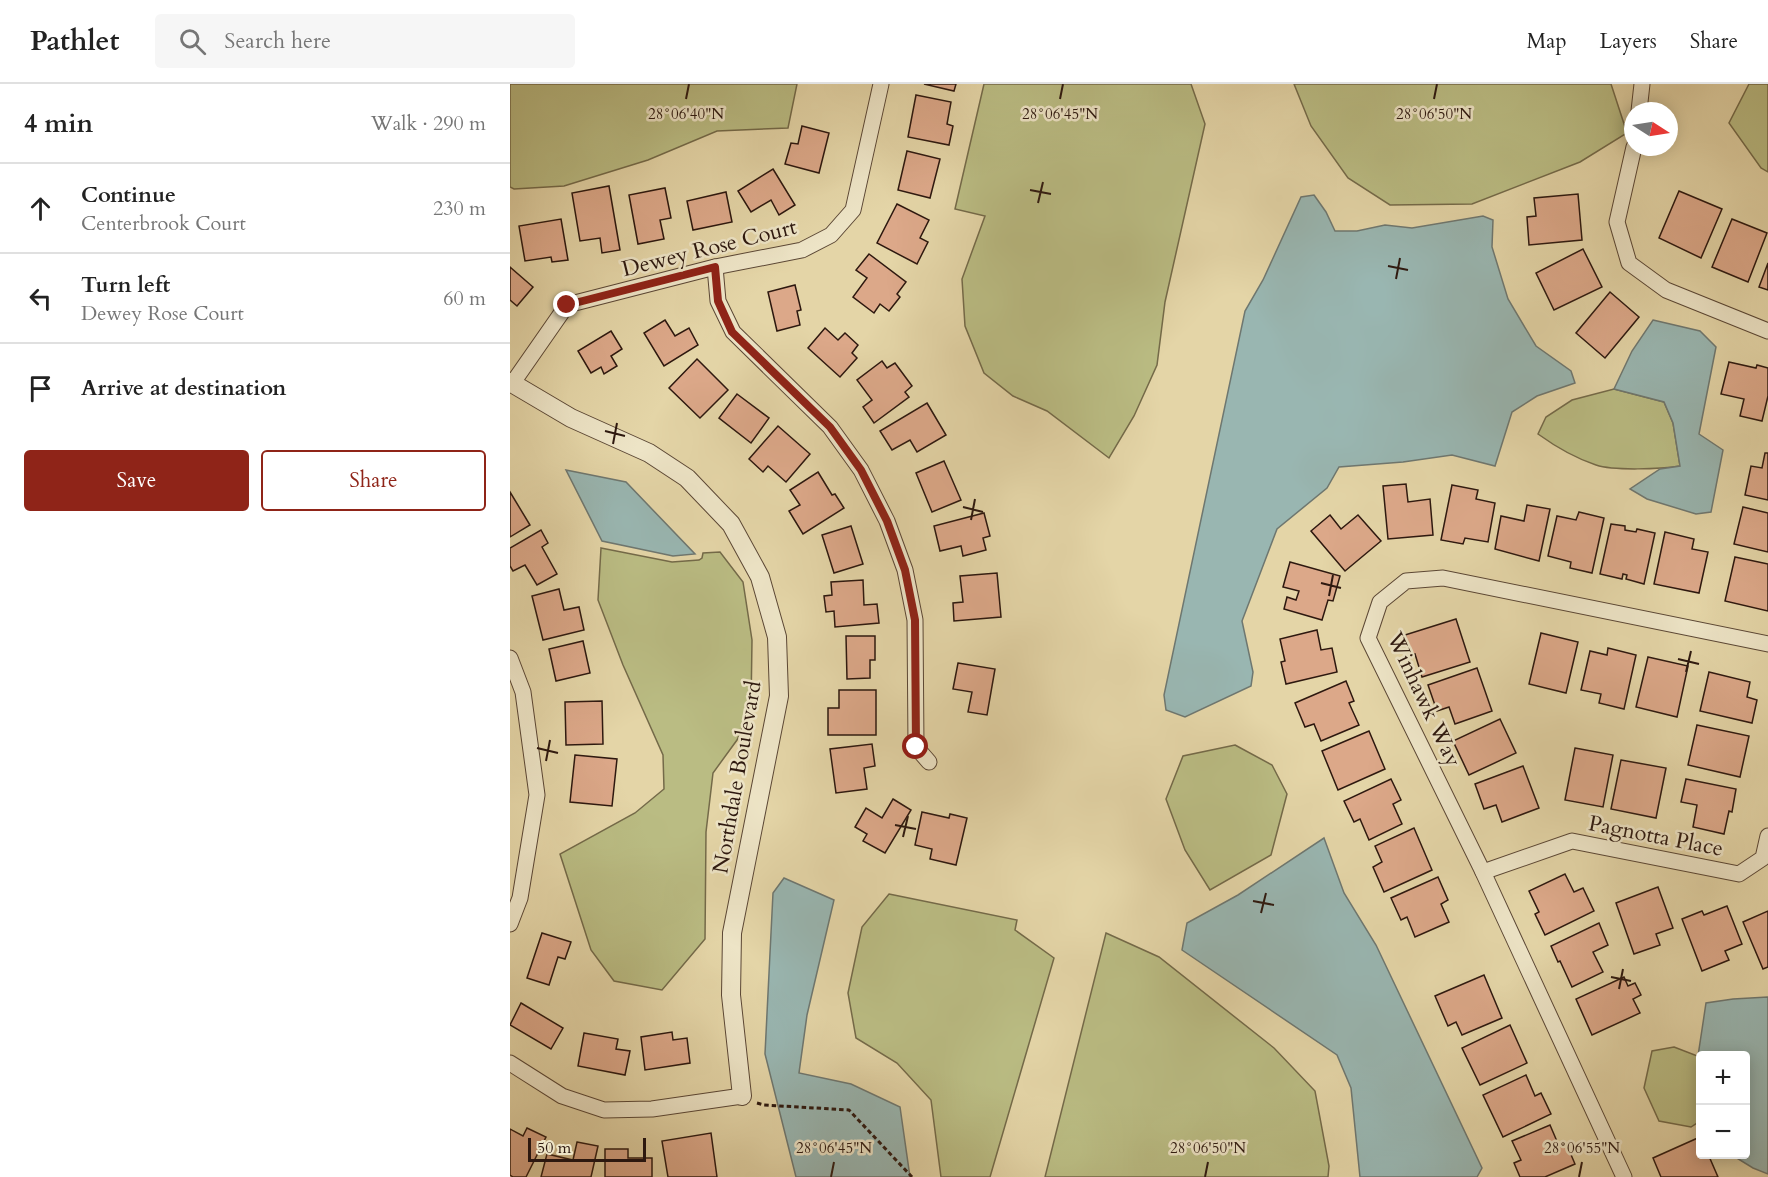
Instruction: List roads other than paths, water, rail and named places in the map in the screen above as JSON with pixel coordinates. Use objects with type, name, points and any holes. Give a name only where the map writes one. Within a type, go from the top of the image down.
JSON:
[{"type":"street","name":"Dewey Rose Court","points":[[511,383],[567,305],[715,267],[802,250],[831,236],[853,210],[881,84]]},
{"type":"street","points":[[1641,102],[1642,84]]},
{"type":"street","points":[[1632,156],[1617,222],[1629,263],[1666,290],[1768,331]]},
{"type":"street","points":[[715,267],[718,301],[732,332],[830,427],[861,470],[887,521],[905,570],[915,620],[916,747],[928,762]]},
{"type":"street","name":"Northdale Boulevard","points":[[511,383],[571,418],[649,453],[687,478],[731,524],[760,577],[777,638],[778,696],[732,933],[731,995],[742,1096]]},
{"type":"street","name":"Winhawk Way","points":[[1624,1177],[1483,872],[1368,638],[1380,602],[1406,581],[1443,578],[1768,644]]},
{"type":"street","points":[[510,658],[523,692],[537,795],[520,898],[510,924]]},
{"type":"street","name":"Pagnotta Place","points":[[1483,872],[1572,841],[1739,874],[1763,858],[1768,836]]},
{"type":"street","points":[[510,1063],[562,1096],[604,1110],[652,1109],[742,1096]]},
{"type":"water","points":[[1314,195],[1335,231],[1357,231],[1385,225],[1412,228],[1483,216],[1493,220],[1492,247],[1508,299],[1536,346],[1571,371],[1575,383],[1537,396],[1512,412],[1495,466],[1452,455],[1339,467],[1327,488],[1277,529],[1242,621],[1253,672],[1251,686],[1185,717],[1166,710],[1164,695],[1245,311],[1263,280],[1301,197]]},
{"type":"water","points":[[1653,320],[1700,331],[1716,347],[1699,434],[1723,450],[1711,512],[1696,514],[1647,499],[1630,489],[1660,469],[1680,466],[1673,423],[1664,402],[1614,389],[1632,351]]},
{"type":"water","points":[[566,470],[626,482],[695,554],[673,556],[602,541]]},
{"type":"water","points":[[1324,838],[1344,893],[1376,945],[1482,1168],[1477,1177],[1360,1177],[1351,1088],[1337,1055],[1182,950],[1187,923],[1238,895]]},
{"type":"water","points":[[784,878],[834,900],[807,1015],[799,1073],[851,1084],[900,1107],[910,1177],[796,1177],[765,1054],[773,893]]},
{"type":"water","points":[[1768,997],[1768,1174],[1738,1159],[1750,1159],[1750,1051],[1699,1051],[1706,1003]]}]
